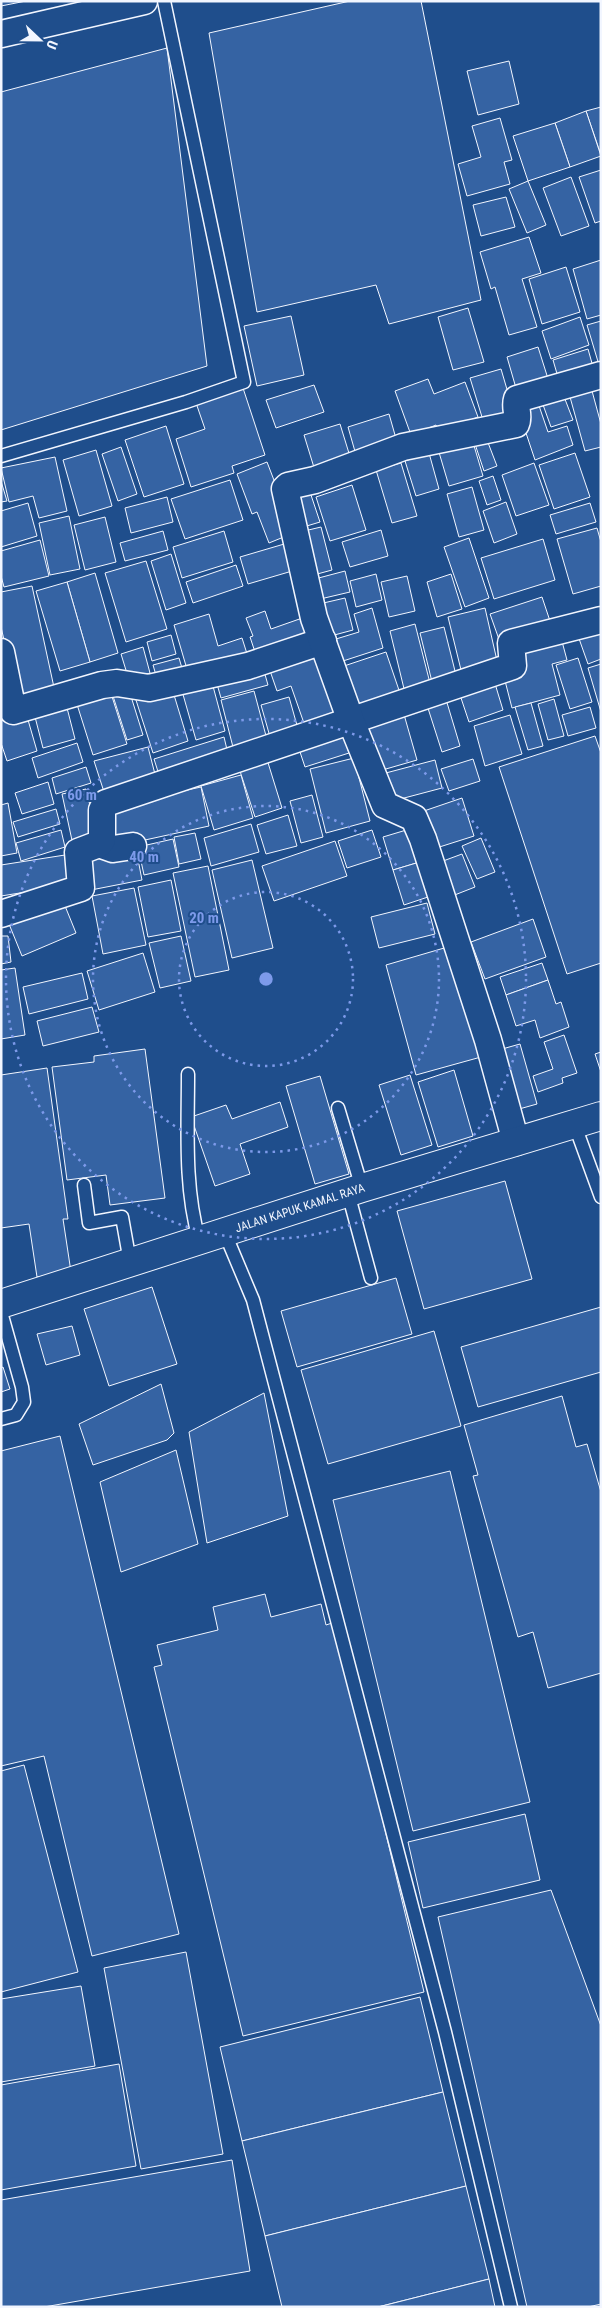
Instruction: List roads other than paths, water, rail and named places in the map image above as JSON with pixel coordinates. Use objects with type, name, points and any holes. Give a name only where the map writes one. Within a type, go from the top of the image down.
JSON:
[{"type":"main road","name":"JALAN KAPUK KAMAL RAYA","points":[[1,1304],[355,1190],[601,1116]]},
{"type":"street","points":[[1,34],[144,1]]},
{"type":"street","points":[[516,1142],[488,1040],[423,839],[414,818],[385,804],[351,721],[314,618],[285,494],[288,486],[315,480],[403,447],[516,424],[518,419],[515,405],[517,399],[601,375]]},
{"type":"street","points":[[1,914],[78,891],[81,888],[78,852],[99,844],[104,836],[102,810],[106,803],[513,666],[511,644],[601,620]]},
{"type":"street","points":[[1,652],[7,710],[102,685],[117,683],[149,688],[248,666],[323,641]]},
{"type":"street","points":[[99,844],[113,849],[133,846]]},
{"type":"lane","points":[[1,456],[186,402],[244,382],[164,1]]},
{"type":"lane","points":[[188,1074],[188,1158],[193,1217],[212,1236],[253,1300],[445,2032],[511,2307]]},
{"type":"lane","points":[[338,1108],[371,1278]]},
{"type":"lane","points":[[574,1123],[601,1197]]},
{"type":"lane","points":[[84,1185],[89,1223],[122,1217],[130,1262]]},
{"type":"lane","points":[[1,1312],[22,1387],[24,1402],[16,1415],[1,1419]]}]
